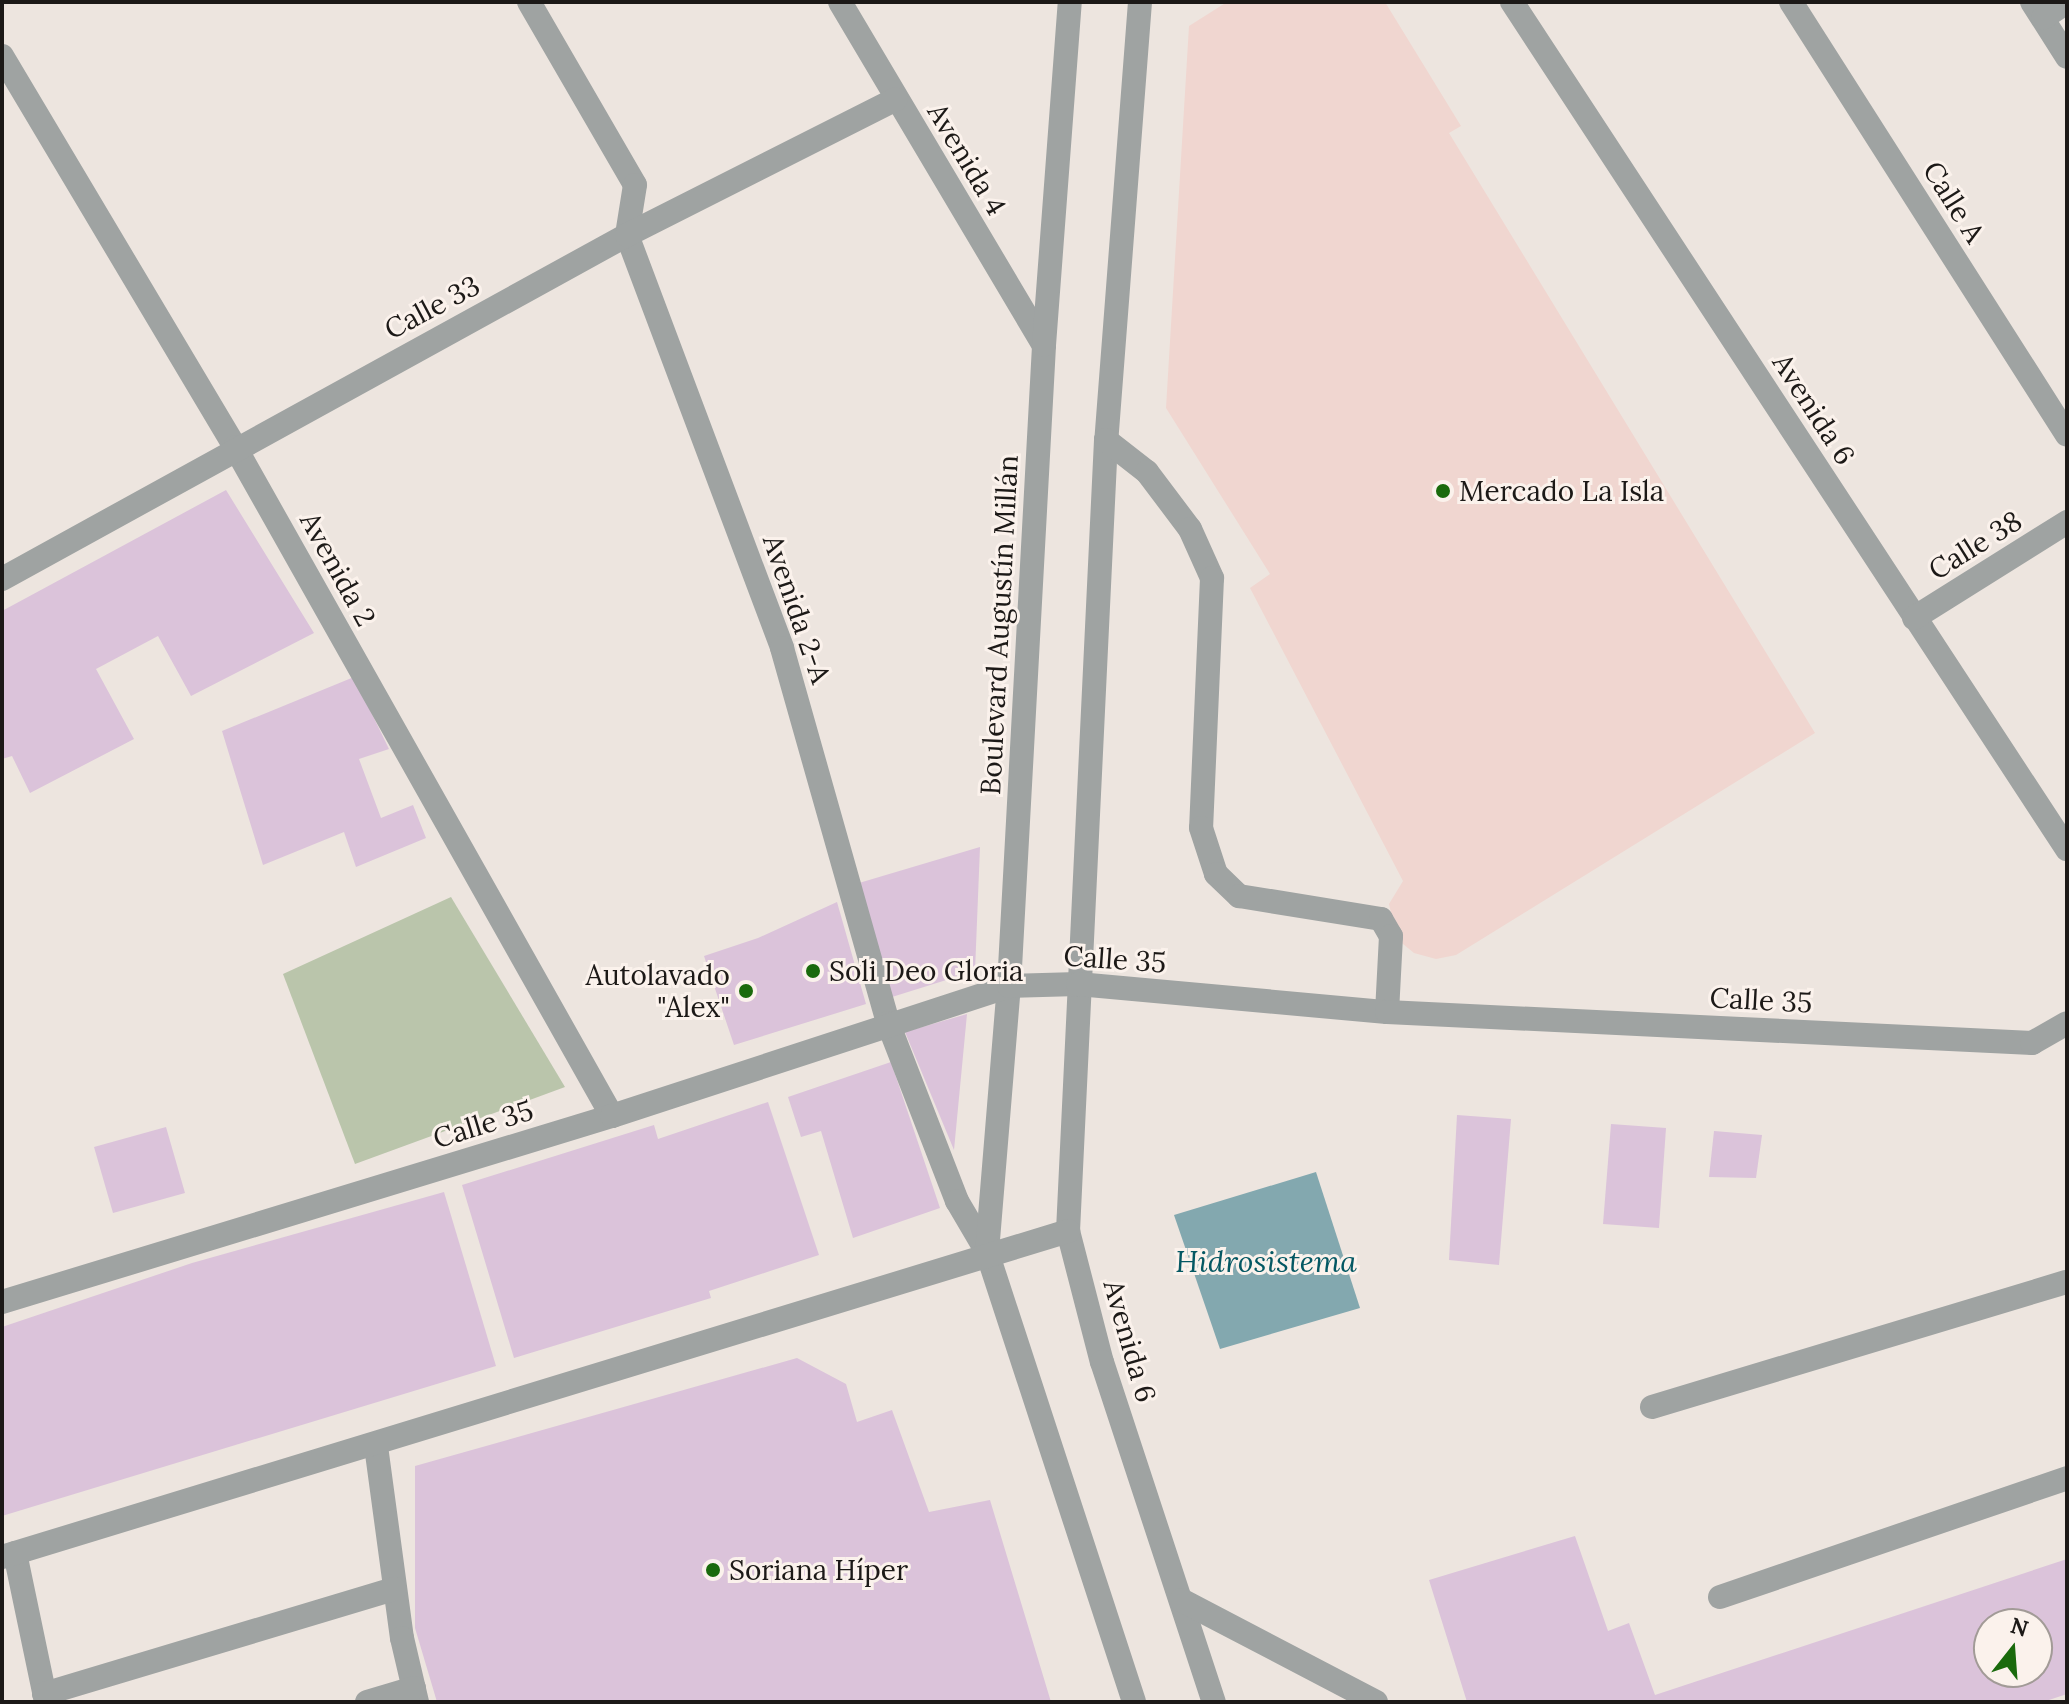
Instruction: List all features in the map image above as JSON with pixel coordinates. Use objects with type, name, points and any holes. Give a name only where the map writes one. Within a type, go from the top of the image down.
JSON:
[{"type":"street","name":"Avenida 2-A","points":[[529,2],[635,185],[627,235],[782,648],[888,1023],[957,1201],[987,1252]]},
{"type":"street","name":"Avenida 4","points":[[840,2],[1044,345]]},
{"type":"street","name":"Boulevard Augustín Millán","points":[[987,1252],[1009,986],[1044,345],[1070,2]]},
{"type":"street","points":[[1078,984],[1106,440],[1140,2]]},
{"type":"street","name":"Avenida 6","points":[[1512,2],[2067,849]]},
{"type":"street","name":"Calle A","points":[[1791,2],[2067,435]]},
{"type":"street","points":[[2067,2],[2038,10],[2067,57]]},
{"type":"street","name":"Avenida 2","points":[[2,56],[235,447],[612,1116]]},
{"type":"street","name":"Calle 33","points":[[2,579],[235,447],[627,235],[896,99]]},
{"type":"street","points":[[1106,440],[1147,472],[1182,517],[1212,578],[1201,828],[1216,874],[1239,896],[1381,919],[1391,936],[1387,1012]]},
{"type":"street","name":"Calle 38","points":[[1914,618],[2067,522]]},
{"type":"street","name":"Avenida 6","points":[[1078,984],[1068,1231],[1102,1362],[1214,1702]]},
{"type":"street","name":"Calle 35","points":[[2,1302],[612,1116],[888,1023],[1009,986],[1078,984],[1387,1012],[2032,1043],[2067,1023]]},
{"type":"street","points":[[395,1589],[45,1698],[8,1555],[376,1446],[987,1252],[1068,1231]]},
{"type":"street","points":[[987,1252],[1134,1702]]},
{"type":"street","points":[[1652,1407],[2067,1282]]},
{"type":"street","points":[[367,1702],[416,1695],[395,1589],[376,1446]]},
{"type":"street","points":[[1720,1597],[2067,1478]]},
{"type":"street","points":[[1181,1600],[1376,1702]]},
{"type":"shaded area","name":"Mercado La Isla","points":[[1227,2],[1385,2],[1461,126],[1449,133],[1815,733],[1456,955],[1436,959],[1414,953],[1397,939],[1389,904],[1403,881],[1250,588],[1270,574],[1166,408],[1189,26]]},
{"type":"green space","points":[[451,897],[565,1087],[355,1164],[283,974]]},
{"type":"water","name":"Hidrosistema","points":[[1316,1172],[1360,1308],[1220,1349],[1174,1215]]},
{"type":"building","points":[[226,490],[314,633],[191,696],[158,636],[96,669],[134,739],[30,793],[12,756],[2,759],[2,611]]},
{"type":"building","points":[[354,677],[389,749],[359,759],[381,818],[413,805],[426,838],[356,867],[344,832],[263,865],[222,731]]},
{"type":"building","points":[[980,847],[975,971],[892,997],[859,883]]},
{"type":"building","name":"Soli Deo Gloria","points":[[837,902],[866,1004],[734,1045],[704,956],[758,938]]},
{"type":"building","points":[[967,1014],[954,1150],[905,1032]]},
{"type":"building","points":[[891,1062],[940,1208],[853,1238],[821,1131],[801,1137],[788,1097]]},
{"type":"building","points":[[768,1102],[819,1255],[709,1291],[711,1298],[514,1358],[462,1185],[654,1125],[658,1139]]},
{"type":"building","points":[[1457,1115],[1511,1119],[1499,1265],[1449,1260]]},
{"type":"building","points":[[1611,1124],[1666,1128],[1659,1228],[1603,1224]]},
{"type":"building","points":[[166,1127],[185,1193],[113,1213],[94,1147]]},
{"type":"building","points":[[1714,1131],[1762,1135],[1756,1178],[1709,1177]]},
{"type":"building","points":[[444,1192],[496,1366],[2,1516],[2,1327],[192,1263]]},
{"type":"building","name":"Soriana Híper","points":[[797,1358],[846,1384],[857,1422],[892,1410],[929,1512],[990,1500],[1051,1702],[437,1702],[415,1628],[415,1466]]},
{"type":"building","points":[[1575,1536],[1608,1631],[1629,1623],[1655,1695],[2067,1559],[2067,1694],[2043,1702],[1467,1702],[1429,1580]]},
{"type":"place","name":"Mercado La Isla","points":[[1443,491]]},
{"type":"place","name":"Soli Deo Gloria","points":[[813,971]]},
{"type":"place","name":"Autolavado \"Alex\"","points":[[746,991]]},
{"type":"place","name":"Soriana Híper","points":[[713,1570]]}]
